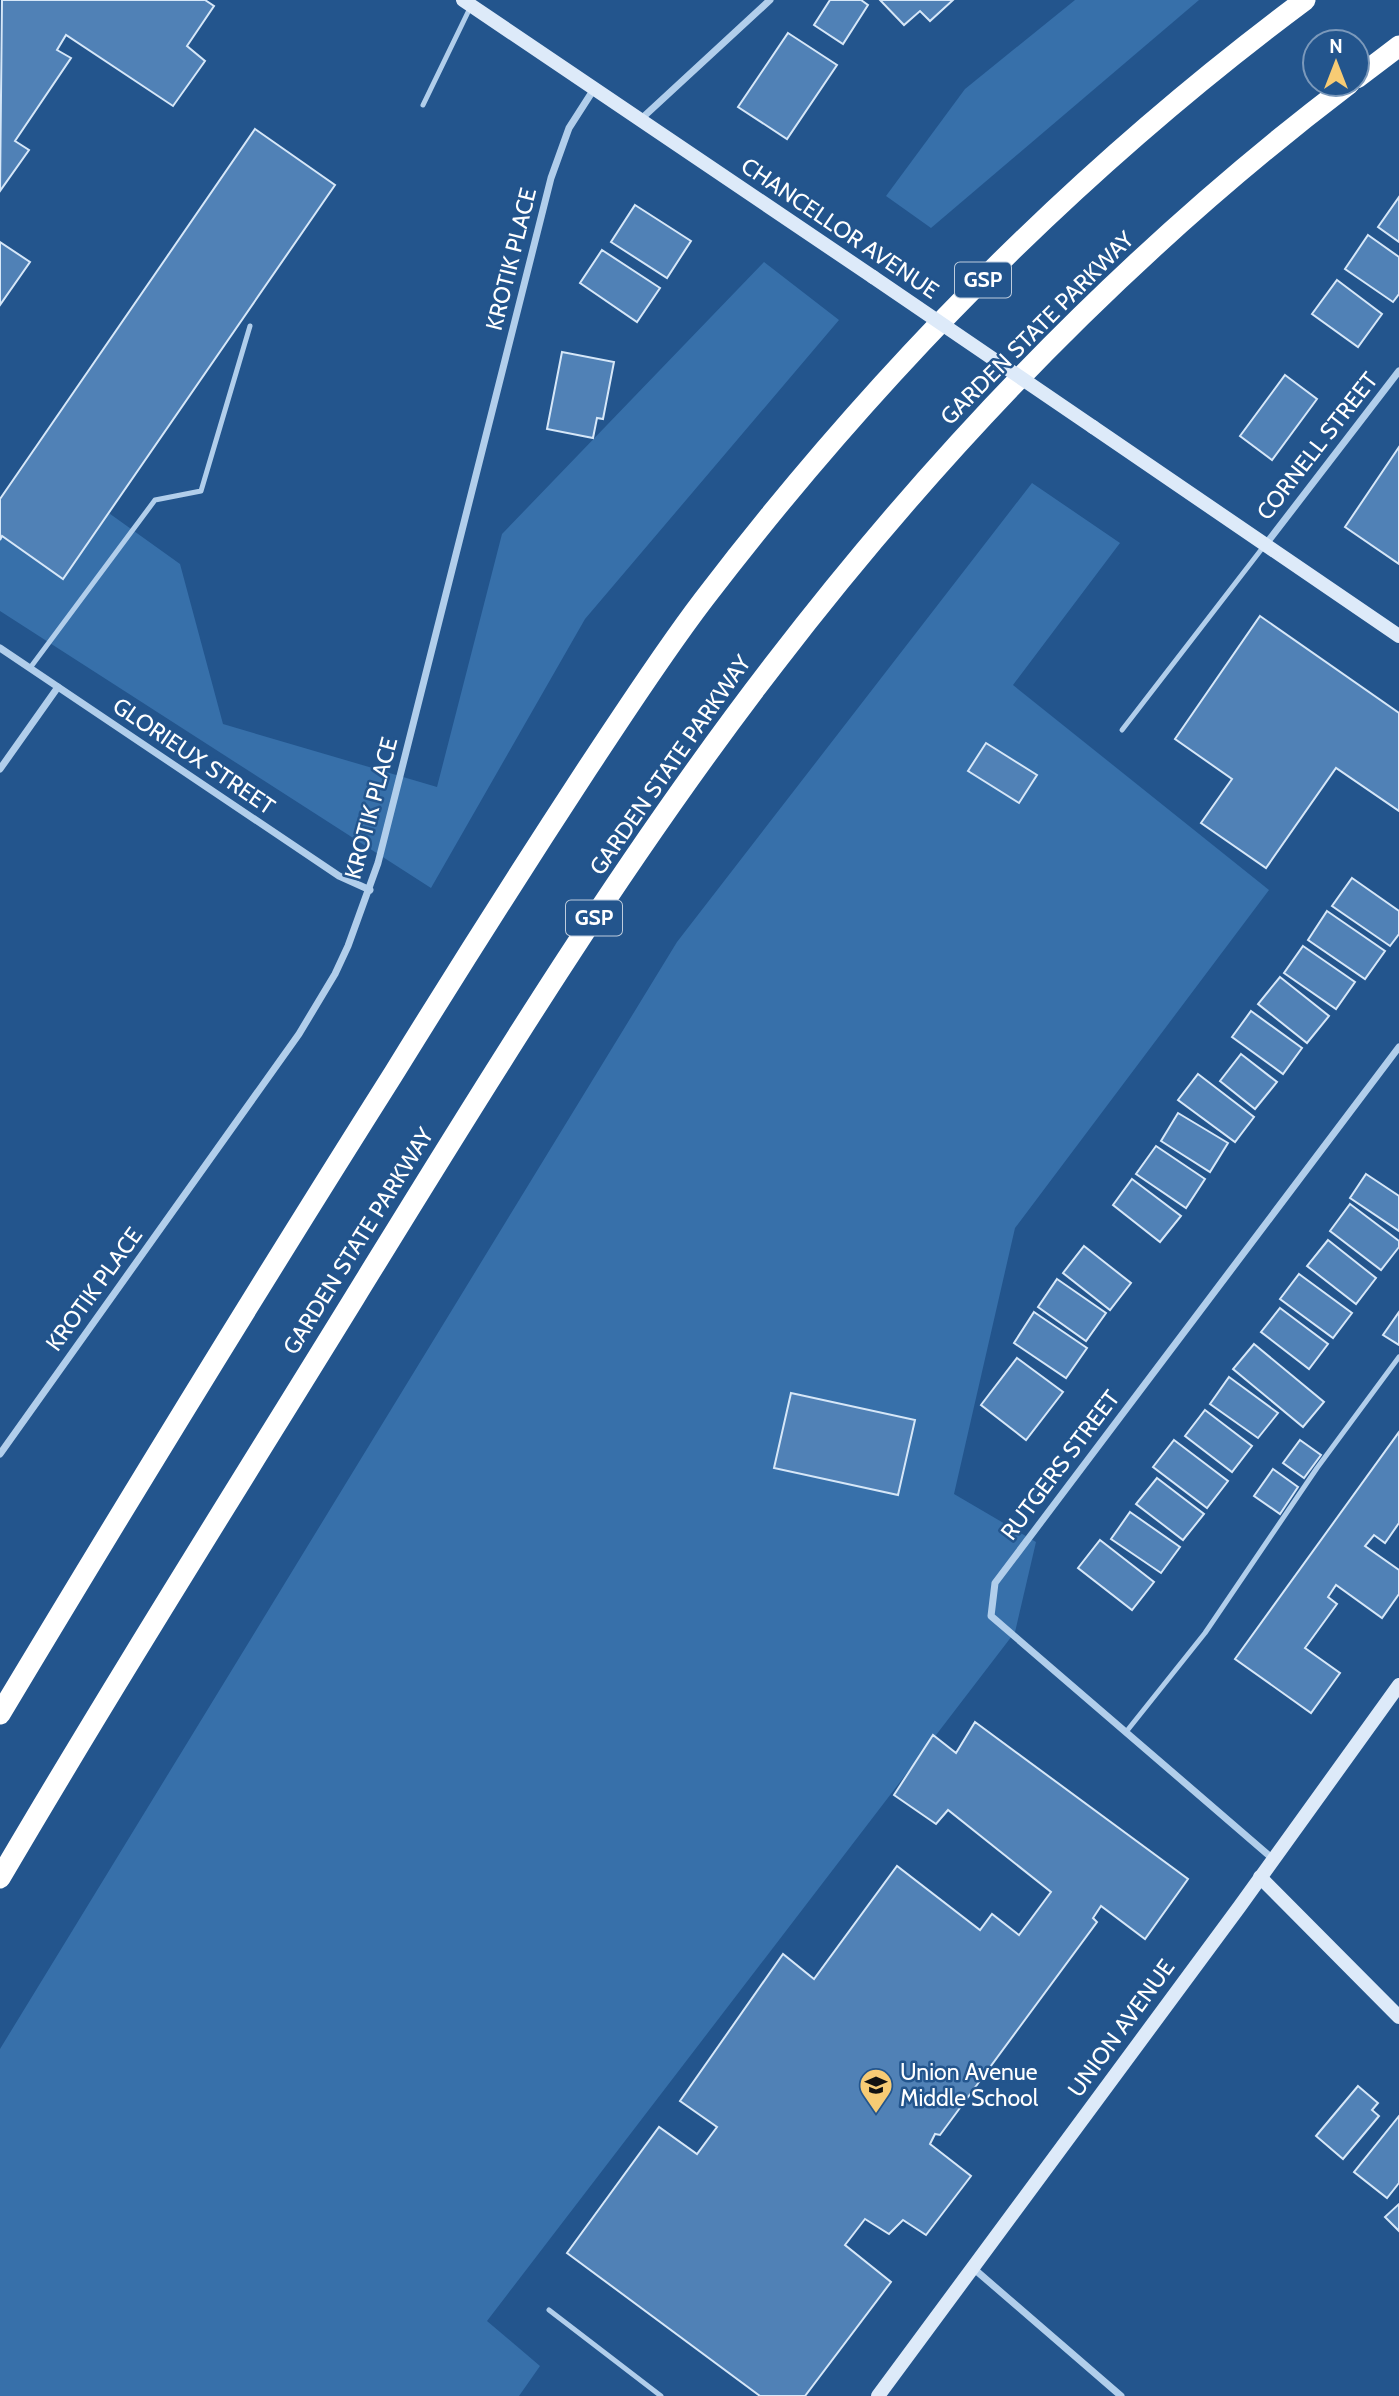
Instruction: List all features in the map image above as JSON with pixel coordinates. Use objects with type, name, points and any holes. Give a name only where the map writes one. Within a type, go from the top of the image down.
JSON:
[{"type":"highway","name":"GSP","points":[[0,1714],[235,1327],[492,917],[639,690],[702,601],[842,431],[924,341],[1013,250],[1102,166],[1305,0]]},
{"type":"highway","points":[[1371,67],[1399,46]]},
{"type":"highway","name":"GARDEN STATE PARKWAY","points":[[0,1878],[495,1069],[698,766],[774,663],[922,483],[1014,384],[1199,205],[1331,98]]},
{"type":"main road","name":"CHANCELLOR AVENUE","points":[[467,3],[1399,636]]},
{"type":"main road","name":"UNION AVENUE","points":[[878,2396],[1399,1685]]},
{"type":"main road","points":[[1260,1877],[1399,2017]]},
{"type":"street","points":[[640,120],[770,0]]},
{"type":"street","name":"KROTIK PLACE","points":[[0,1454],[299,1034],[335,974],[370,890],[551,178],[569,128],[594,88]]},
{"type":"street","name":"CORNELL STREET","points":[[1266,544],[1399,371]]},
{"type":"street","name":"GLORIEUX STREET","points":[[0,648],[339,876],[370,890]]},
{"type":"street","points":[[0,769],[58,687]]},
{"type":"street","name":"RUTGERS STREET","points":[[1272,1858],[991,1616],[995,1583],[1399,1047]]},
{"type":"street","points":[[972,2267],[1121,2396]]},
{"type":"lane","points":[[422,105],[467,3]]},
{"type":"lane","points":[[30,668],[155,500],[201,491],[250,326]]},
{"type":"lane","points":[[1122,730],[1266,544]]},
{"type":"lane","points":[[1126,1732],[1205,1633],[1317,1468],[1399,1357]]},
{"type":"lane","points":[[550,2310],[661,2396]]},
{"type":"shaded area","points":[[1075,0],[1199,0],[931,228],[886,196],[965,89]]},
{"type":"shaded area","points":[[764,262],[839,320],[585,619],[431,888],[0,611],[0,524],[39,463],[180,564],[223,724],[437,787],[502,534]]},
{"type":"shaded area","points":[[1032,483],[1120,543],[1013,685],[1269,890],[1015,1228],[954,1494],[1036,1542],[1015,1632],[487,2321],[540,2366],[519,2396],[0,2396],[0,2049],[677,942]]},
{"type":"building","points":[[2,0],[205,0],[214,6],[187,46],[205,61],[173,106],[66,35],[57,50],[71,58],[15,141],[29,150],[0,191]]},
{"type":"building","points":[[830,0],[861,0],[868,5],[843,44],[814,25]]},
{"type":"building","points":[[880,0],[953,0],[930,21],[920,11],[904,25]]},
{"type":"building","points":[[788,33],[837,65],[787,139],[738,107]]},
{"type":"building","points":[[255,129],[335,185],[63,579],[2,536],[0,540],[0,499]]},
{"type":"building","points":[[1399,197],[1399,242],[1378,227]]},
{"type":"building","points":[[635,205],[691,241],[667,278],[611,242]]},
{"type":"building","points":[[1368,235],[1399,257],[1399,294],[1393,302],[1345,269]]},
{"type":"building","points":[[0,242],[30,262],[0,305]]},
{"type":"building","points":[[602,250],[660,288],[637,322],[580,283]]},
{"type":"building","points":[[1337,280],[1382,314],[1358,347],[1312,314]]},
{"type":"building","points":[[562,352],[614,362],[603,419],[597,418],[593,438],[547,429]]},
{"type":"building","points":[[1285,375],[1317,399],[1272,460],[1240,436]]},
{"type":"building","points":[[1399,447],[1399,564],[1345,527]]},
{"type":"building","points":[[1260,616],[1399,713],[1399,811],[1336,768],[1266,868],[1201,823],[1232,779],[1175,739]]},
{"type":"building","points":[[986,743],[1037,775],[1019,803],[968,771]]},
{"type":"building","points":[[1352,878],[1399,911],[1399,934],[1390,946],[1332,906]]},
{"type":"building","points":[[1327,911],[1385,951],[1365,979],[1308,940]]},
{"type":"building","points":[[1303,946],[1355,982],[1336,1009],[1284,973]]},
{"type":"building","points":[[1280,977],[1329,1016],[1307,1043],[1258,1004]]},
{"type":"building","points":[[1251,1011],[1302,1048],[1283,1074],[1232,1037]]},
{"type":"building","points":[[1241,1054],[1277,1082],[1255,1109],[1220,1081]]},
{"type":"building","points":[[1198,1074],[1254,1117],[1235,1142],[1178,1100]]},
{"type":"building","points":[[1178,1113],[1228,1143],[1210,1172],[1161,1141]]},
{"type":"building","points":[[1156,1146],[1205,1179],[1186,1208],[1136,1174]]},
{"type":"building","points":[[1366,1174],[1399,1196],[1399,1231],[1350,1198]]},
{"type":"building","points":[[1132,1179],[1181,1216],[1160,1242],[1113,1205]]},
{"type":"building","points":[[1350,1204],[1399,1241],[1399,1247],[1381,1270],[1330,1231]]},
{"type":"building","points":[[1328,1240],[1376,1278],[1356,1304],[1307,1266]]},
{"type":"building","points":[[1084,1246],[1131,1283],[1110,1310],[1063,1273]]},
{"type":"building","points":[[1299,1274],[1352,1313],[1333,1338],[1280,1299]]},
{"type":"building","points":[[1057,1279],[1106,1313],[1086,1341],[1038,1307]]},
{"type":"building","points":[[1280,1308],[1328,1344],[1309,1369],[1261,1332]]},
{"type":"building","points":[[1034,1312],[1087,1348],[1066,1378],[1014,1343]]},
{"type":"building","points":[[1399,1312],[1399,1345],[1383,1335]]},
{"type":"building","points":[[1254,1344],[1324,1402],[1303,1427],[1233,1369]]},
{"type":"building","points":[[1017,1358],[1063,1392],[1026,1440],[981,1405]]},
{"type":"building","points":[[1229,1377],[1278,1413],[1258,1438],[1210,1404]]},
{"type":"building","points":[[791,1393],[915,1420],[898,1495],[774,1468]]},
{"type":"building","points":[[1205,1410],[1252,1446],[1232,1472],[1185,1436]]},
{"type":"building","points":[[1399,1432],[1399,1523],[1385,1543],[1374,1535],[1365,1546],[1399,1570],[1399,1594],[1382,1618],[1336,1585],[1328,1597],[1337,1604],[1305,1648],[1340,1673],[1311,1713],[1235,1659]]},
{"type":"building","points":[[1174,1440],[1228,1481],[1207,1508],[1153,1467]]},
{"type":"building","points":[[1300,1440],[1321,1455],[1304,1478],[1283,1463]]},
{"type":"building","points":[[1273,1469],[1298,1487],[1280,1514],[1254,1496]]},
{"type":"building","points":[[1157,1478],[1204,1514],[1183,1540],[1136,1504]]},
{"type":"building","points":[[1130,1512],[1180,1547],[1161,1573],[1111,1539]]},
{"type":"building","points":[[1100,1540],[1154,1582],[1132,1610],[1078,1568]]},
{"type":"building","name":"Union Avenue Middle School","points":[[975,1722],[1188,1879],[1145,1939],[1101,1906],[1093,1918],[1097,1922],[940,2135],[935,2134],[930,2144],[971,2176],[926,2235],[903,2220],[889,2234],[865,2219],[845,2245],[891,2282],[805,2396],[760,2396],[567,2253],[659,2127],[697,2154],[717,2127],[680,2101],[783,1954],[814,1979],[897,1866],[980,1930],[992,1914],[1019,1935],[1051,1892],[948,1810],[936,1824],[894,1795],[933,1735],[956,1753]]},
{"type":"building","points":[[1358,2086],[1378,2103],[1372,2110],[1379,2116],[1343,2159],[1316,2136]]},
{"type":"building","points":[[1399,2116],[1399,2183],[1387,2198],[1354,2172]]},
{"type":"building","points":[[1399,2204],[1399,2231],[1385,2217]]},
{"type":"place","name":"Union Avenue Middle School","points":[[876,2115]]}]
